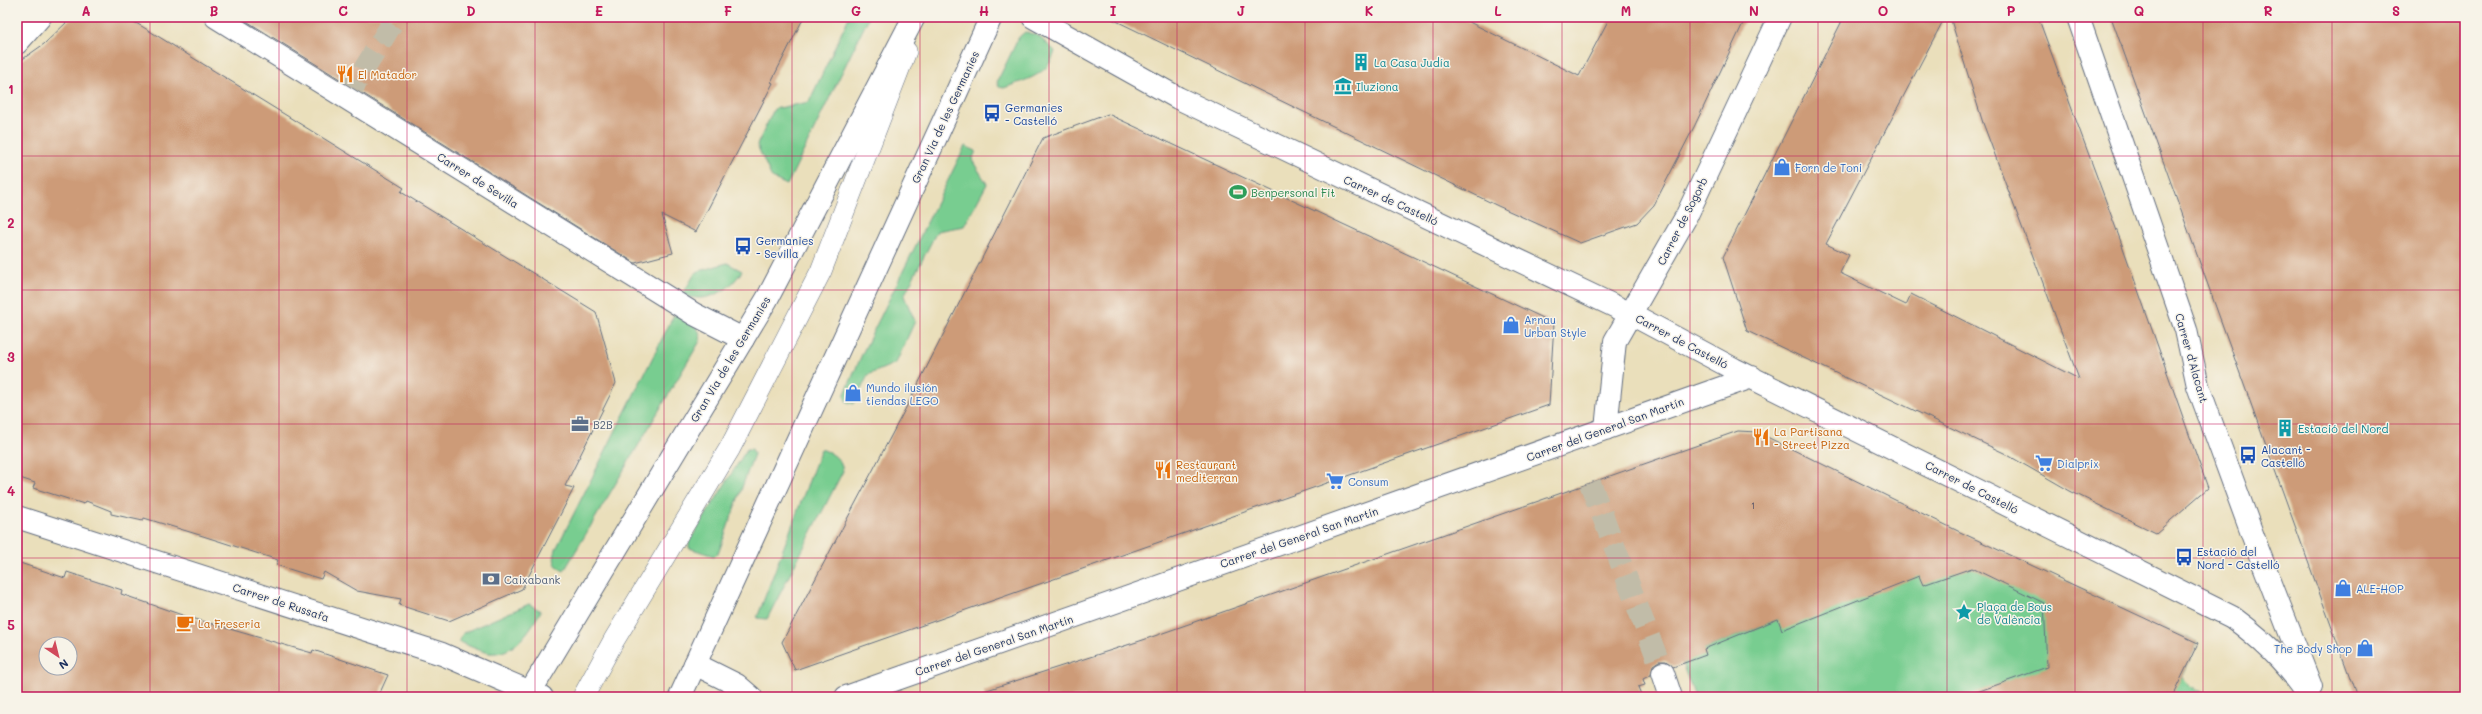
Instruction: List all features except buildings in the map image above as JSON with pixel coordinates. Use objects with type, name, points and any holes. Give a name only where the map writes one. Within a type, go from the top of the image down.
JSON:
[{"type":"street","points":[[17,43],[40,17]]},
{"type":"street","name":"Carrer de Sevilla","points":[[216,17],[694,314],[743,340]]},
{"type":"street","name":"Gran Via de les Germanies","points":[[533,695],[767,299],[914,17]]},
{"type":"street","name":"Gran Via de les Germanies","points":[[680,697],[991,17]]},
{"type":"street","name":"Carrer de Castelló","points":[[1033,17],[1178,98],[1631,314],[1752,377],[2232,617],[2270,648],[2291,672],[2309,697]]},
{"type":"street","name":"Carrer de Sogorb","points":[[1606,429],[1615,341],[1686,217],[1780,17]]},
{"type":"street","name":"Carrer d'Alacant","points":[[2078,17],[2186,330],[2198,386],[2258,550],[2315,697]]},
{"type":"street","name":"Carrer del General San Martín","points":[[846,697],[1752,377]]},
{"type":"street","name":"Carrer de Russafa","points":[[17,517],[446,655],[533,695]]},
{"type":"street","points":[[695,664],[737,686],[751,697]]},
{"type":"street","points":[[1663,673],[1671,697]]},
{"type":"lane","points":[[583,697],[618,633],[730,448],[821,271],[876,124],[920,17]]},
{"type":"green space","points":[[849,17],[869,17],[787,185],[772,178],[757,145],[774,109],[809,102]]},
{"type":"green space","points":[[1025,32],[1037,35],[1055,51],[1052,59],[1036,76],[1004,88],[999,87],[997,82],[1019,37]]},
{"type":"green space","points":[[965,146],[976,151],[972,160],[987,184],[964,226],[937,231],[904,296],[915,321],[896,363],[868,375],[854,404],[847,402],[844,396],[863,352]]},
{"type":"green space","points":[[727,263],[742,271],[731,285],[724,290],[708,297],[700,298],[682,295],[696,272]]},
{"type":"green space","points":[[674,315],[678,315],[697,328],[700,341],[564,571],[558,567],[555,562],[554,556],[556,549]]},
{"type":"green space","points":[[747,449],[752,449],[754,454],[718,554],[714,556],[689,548],[689,542]]},
{"type":"green space","points":[[821,449],[829,452],[838,459],[843,471],[767,619],[757,618]]},
{"type":"green space","name":"Plaça de Bous de València","points":[[1960,533],[2198,643],[2182,677],[2192,687],[2212,697],[1695,697],[1682,663],[1704,649],[1916,564]]},
{"type":"green space","points":[[529,604],[541,611],[532,626],[514,646],[498,653],[489,653],[459,642],[463,633]]},
{"type":"tunnel","points":[[346,99],[396,17]]},
{"type":"tunnel","points":[[1590,483],[1663,673]]},
{"type":"place","name":"La Casa Judía","points":[[1361,62]]},
{"type":"place","name":"El Matador","points":[[345,74]]},
{"type":"place","name":"Iluziona","points":[[1343,86]]},
{"type":"place","name":"Germanies - Castelló","points":[[992,113]]},
{"type":"place","name":"Forn de Toni","points":[[1782,167]]},
{"type":"place","name":"Benpersonal Fit","points":[[1238,192]]},
{"type":"place","name":"Germanies - Sevilla","points":[[743,246]]},
{"type":"place","name":"Arnau Urban Style","points":[[1511,325]]},
{"type":"place","name":"Mundo ilusión tiendas LEGO","points":[[853,393]]},
{"type":"place","name":"B2B","points":[[580,424]]},
{"type":"place","name":"Estació del Nord","points":[[2285,428]]},
{"type":"place","name":"La Partisana - Street Pizza","points":[[1761,437]]},
{"type":"place","name":"Alacant - Castelló","points":[[2248,455]]},
{"type":"place","name":"Dialprix","points":[[2044,463]]},
{"type":"place","name":"Restaurant mediterran","points":[[1163,470]]},
{"type":"place","name":"Consum","points":[[1335,481]]},
{"type":"place","name":"Estació del Nord - Castelló","points":[[2184,557]]},
{"type":"place","name":"Caixabank","points":[[491,579]]},
{"type":"place","name":"ALE-HOP","points":[[2343,588]]},
{"type":"place","name":"Plaça de Bous de València","points":[[1964,612]]},
{"type":"place","name":"La Freseria","points":[[185,623]]},
{"type":"place","name":"The Body Shop","points":[[2365,648]]}]
